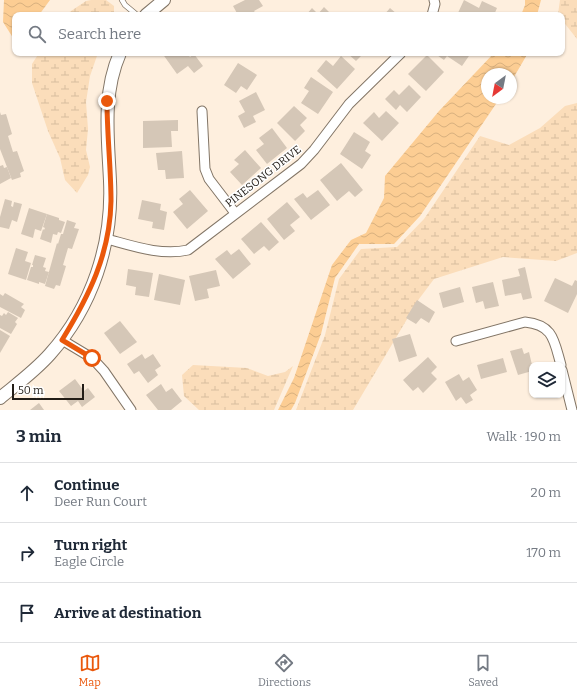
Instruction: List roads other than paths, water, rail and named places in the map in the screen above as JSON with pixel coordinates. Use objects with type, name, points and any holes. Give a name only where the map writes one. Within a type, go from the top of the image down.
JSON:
[{"type":"street","points":[[150,12],[164,0]]},
{"type":"street","points":[[433,12],[435,4],[434,0]]},
{"type":"street","points":[[0,398],[36,369],[62,340],[88,296],[98,270],[107,240],[111,202],[107,101],[109,83],[119,56]]},
{"type":"street","name":"PINESONG DRIVE","points":[[107,240],[174,254],[188,250],[301,164],[314,150],[349,104],[398,56]]},
{"type":"street","points":[[202,111],[205,169],[209,179],[235,213]]},
{"type":"street","points":[[456,341],[525,322],[537,323],[548,330],[554,340],[560,362]]},
{"type":"street","points":[[62,340],[92,358],[104,371],[131,410]]},
{"type":"street","points":[[565,382],[572,410]]},
{"type":"lane","points":[[122,0],[125,5],[134,12]]},
{"type":"water","points":[[4,0],[50,0],[41,12],[12,12],[12,36],[3,22]]},
{"type":"water","points":[[525,0],[541,0],[538,12],[522,12]]},
{"type":"water","points":[[491,56],[526,56],[517,72],[517,68],[481,68],[481,104],[496,104],[420,216],[394,244],[359,244],[335,278],[321,334],[295,403],[291,410],[278,410],[294,378],[332,265],[351,240],[366,233],[384,198],[385,176],[439,111]]}]
